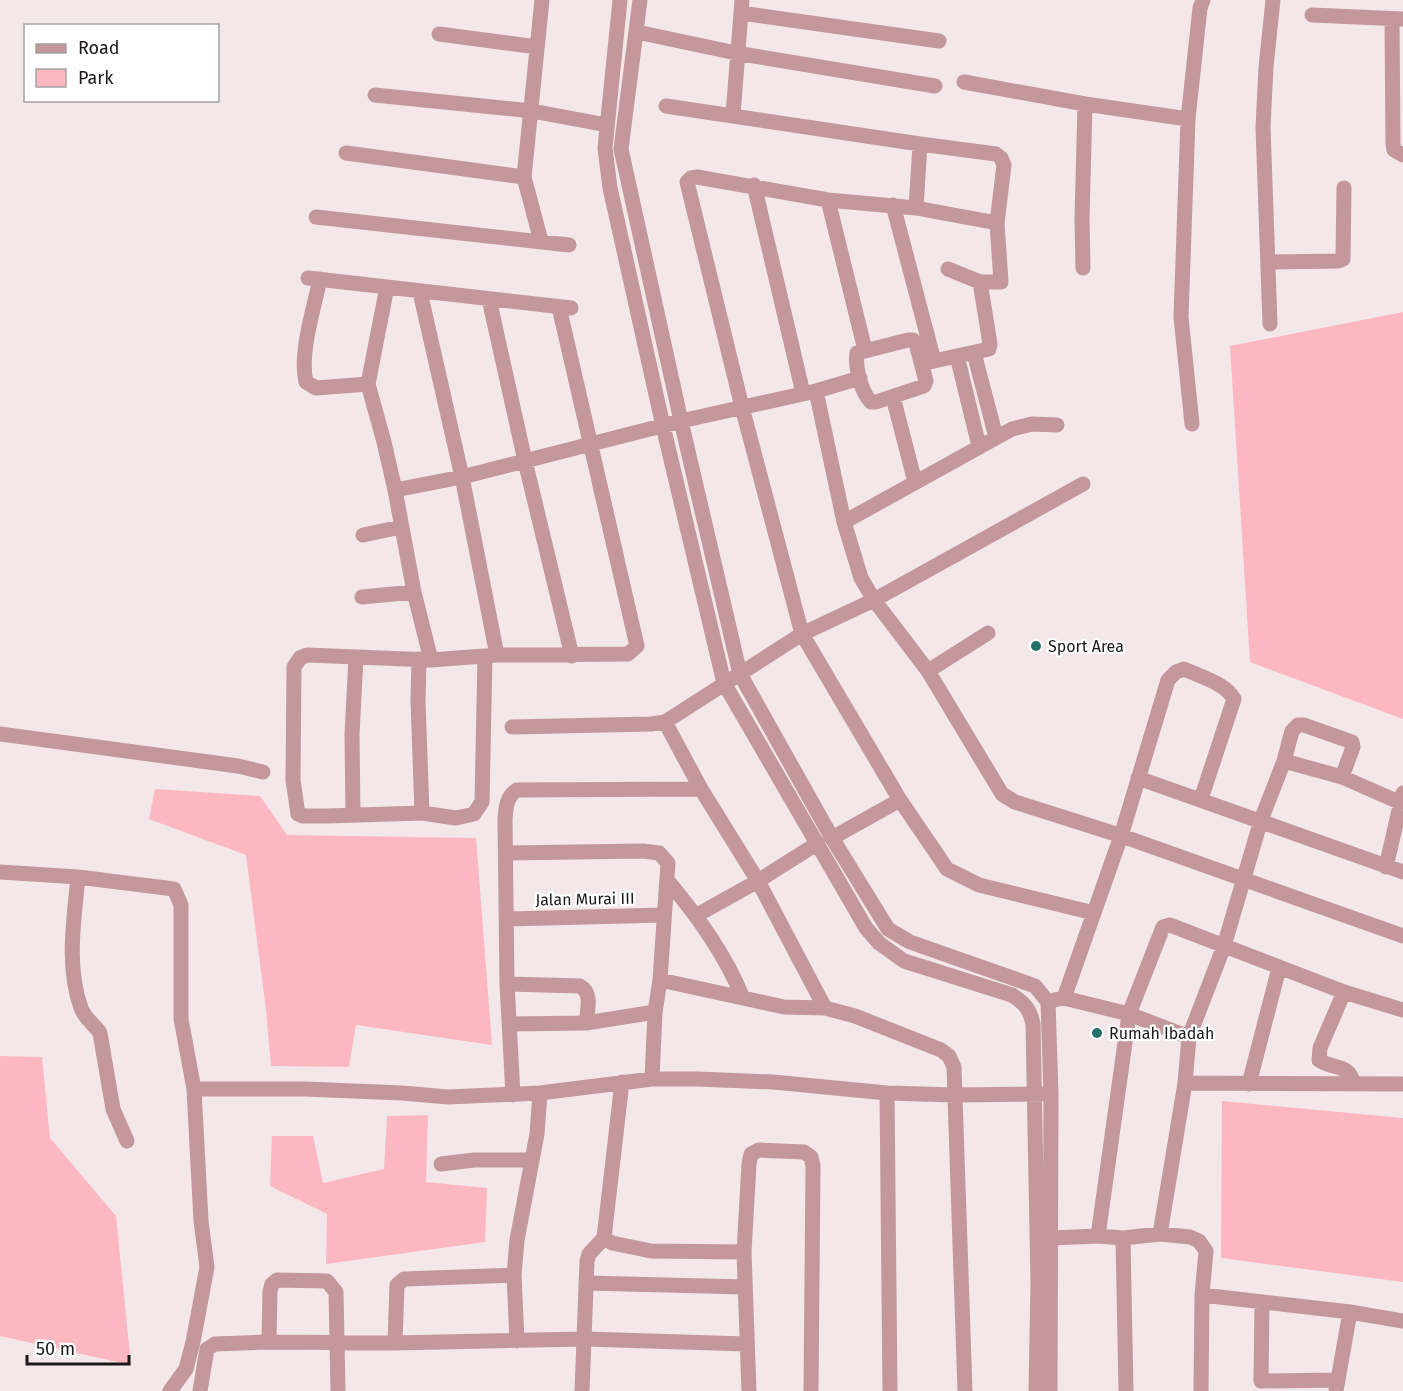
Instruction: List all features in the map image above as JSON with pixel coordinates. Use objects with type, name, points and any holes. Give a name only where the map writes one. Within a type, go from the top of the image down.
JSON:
[{"type":"street","points":[[541,241],[524,177],[542,0]]},
{"type":"street","points":[[620,0],[605,148],[610,188],[663,426],[724,682],[825,841],[849,864],[888,929],[900,937],[1035,986],[1048,1002],[1051,1238],[1036,1391]]},
{"type":"street","points":[[640,0],[621,149],[740,674],[825,841],[836,874],[866,928],[891,953],[904,961],[1012,995],[1023,1002],[1031,1012],[1044,1320],[1050,1391]]},
{"type":"street","points":[[1192,424],[1181,317],[1188,119],[1200,8],[1203,0]]},
{"type":"street","points":[[1270,324],[1263,127],[1266,67],[1274,0]]},
{"type":"street","points":[[733,115],[736,52],[742,7],[939,41]]},
{"type":"street","points":[[1312,15],[1397,19],[1393,144],[1394,150],[1403,155]]},
{"type":"street","points":[[637,32],[736,52],[935,86]]},
{"type":"street","points":[[439,34],[537,47]]},
{"type":"street","points":[[964,82],[1085,104],[1188,119]]},
{"type":"street","points":[[375,95],[532,111],[607,124]]},
{"type":"street","points":[[1083,268],[1085,104]]},
{"type":"street","points":[[666,106],[996,154],[1004,165],[997,223],[1002,280],[999,283],[980,282],[948,269]]},
{"type":"street","points":[[916,208],[920,144]]},
{"type":"street","points":[[605,148],[621,149]]},
{"type":"street","points":[[346,153],[524,177]]},
{"type":"street","points":[[997,223],[916,208],[828,200],[697,177],[687,182],[742,407],[802,634],[900,800],[947,869],[979,885],[1094,913]]},
{"type":"street","points":[[754,186],[861,578],[874,600],[928,671],[1002,794],[1015,802],[1120,836],[1403,936]]},
{"type":"street","points":[[1269,262],[1343,259],[1344,188]]},
{"type":"street","points":[[828,200],[865,350]]},
{"type":"street","points":[[893,205],[928,362],[926,381],[924,386],[893,397],[871,402],[867,398],[860,378],[857,353],[913,340],[928,362]]},
{"type":"street","points":[[316,216],[569,245]]},
{"type":"street","points":[[368,384],[316,388],[306,382],[304,354],[314,279],[565,308],[590,445],[637,646],[628,654],[572,656],[491,656],[425,659],[307,655],[300,658],[294,667],[293,780],[298,814],[303,816],[422,813],[456,818],[466,816],[474,814],[482,802],[491,656],[462,477],[420,292]]},
{"type":"street","points":[[928,362],[989,349],[980,282]]},
{"type":"street","points":[[387,287],[368,384],[395,490],[425,659],[418,701],[422,813]]},
{"type":"street","points":[[489,299],[572,656]]},
{"type":"street","points":[[974,353],[996,437]]},
{"type":"street","points":[[957,356],[979,446]]},
{"type":"street","points":[[395,490],[462,477],[860,378]]},
{"type":"street","points":[[893,397],[915,482]]},
{"type":"street","points":[[844,522],[1012,429],[1032,424],[1057,425]]},
{"type":"street","points":[[512,727],[664,722],[802,634],[874,600],[1083,484]]},
{"type":"street","points":[[363,535],[401,526]]},
{"type":"street","points":[[362,597],[414,592]]},
{"type":"street","points":[[928,671],[987,633]]},
{"type":"street","points":[[353,815],[352,734],[356,658]]},
{"type":"street","points":[[1064,998],[1120,836],[1168,680],[1176,672],[1184,669],[1221,686],[1230,692],[1234,699],[1201,799]]},
{"type":"street","points":[[664,722],[701,789],[758,881],[825,1008]]},
{"type":"street","points":[[1160,1234],[1185,1083],[1189,1037],[1224,946],[1261,820],[1284,761],[1292,731],[1299,725],[1304,725],[1352,742],[1353,747],[1342,777]]},
{"type":"street","points":[[0,734],[238,766],[263,772]]},
{"type":"street","points":[[1284,761],[1342,777],[1402,798],[1386,867]]},
{"type":"street","points":[[1138,778],[1403,872]]},
{"type":"street","points":[[513,1095],[507,984],[506,853],[506,807],[511,794],[517,790],[701,789]]},
{"type":"street","points":[[697,915],[900,800]]},
{"type":"street","points":[[506,853],[643,851],[659,853],[668,863],[660,980],[655,1012],[652,1079]]},
{"type":"street","points":[[836,874],[849,864]]},
{"type":"street","points":[[0,872],[174,889],[178,895],[181,905],[181,1019],[194,1089],[201,1221],[207,1267],[186,1369],[170,1391]]},
{"type":"street","points":[[78,878],[72,959],[75,981],[81,1008],[89,1023],[100,1033],[113,1109],[127,1141]]},
{"type":"street","points":[[668,881],[697,915],[734,975],[743,998]]},
{"type":"street","name":"Jalan Murai III","points":[[507,919],[664,915]]},
{"type":"street","points":[[1098,1236],[1129,1014],[1163,927],[1170,925],[1344,992],[1403,1010]]},
{"type":"street","points":[[1249,1084],[1279,968]]},
{"type":"street","points":[[660,980],[784,1007],[825,1008],[855,1016],[941,1050],[949,1056],[954,1067],[965,1391]]},
{"type":"street","points":[[507,984],[580,986],[588,995],[586,1023]]},
{"type":"street","points":[[1344,992],[1320,1048],[1319,1060],[1347,1070],[1353,1083]]},
{"type":"street","points":[[1048,1002],[1064,998],[1129,1014],[1189,1037]]},
{"type":"street","points":[[510,1024],[586,1023],[655,1012]]},
{"type":"street","points":[[194,1089],[305,1089],[448,1097],[540,1093],[652,1079],[773,1083],[887,1093],[1050,1095]]},
{"type":"street","points":[[582,1391],[589,1254],[604,1238],[622,1082]]},
{"type":"street","points":[[1185,1083],[1403,1084]]},
{"type":"street","points":[[517,1341],[514,1275],[517,1240],[537,1134],[540,1093]]},
{"type":"street","points":[[887,1093],[890,1391]]},
{"type":"street","points":[[749,1391],[744,1252],[749,1164],[751,1154],[759,1150],[804,1152],[811,1157],[813,1166],[811,1391]]},
{"type":"street","points":[[441,1164],[474,1160],[531,1160]]},
{"type":"street","points":[[1051,1238],[1098,1236],[1123,1238],[1160,1234],[1190,1237],[1200,1241],[1206,1251],[1202,1295],[1201,1391]]},
{"type":"street","points":[[604,1238],[612,1243],[651,1251],[744,1252]]},
{"type":"street","points":[[1123,1238],[1126,1391]]},
{"type":"street","points":[[395,1343],[397,1285],[404,1279],[514,1275]]},
{"type":"street","points":[[269,1342],[272,1284],[277,1280],[327,1281],[336,1292],[338,1391]]},
{"type":"street","points":[[586,1283],[745,1287]]},
{"type":"street","points":[[1202,1295],[1350,1312],[1403,1321]]},
{"type":"street","points":[[1262,1302],[1261,1386],[1336,1385],[1350,1312]]},
{"type":"street","points":[[200,1391],[207,1348],[211,1346],[269,1342],[585,1340],[746,1344]]},
{"type":"green space","points":[[1403,312],[1403,719],[1250,662],[1230,346]]},
{"type":"green space","points":[[155,789],[260,796],[287,835],[476,838],[492,1045],[356,1025],[349,1067],[271,1066],[246,855],[149,819]]},
{"type":"green space","points":[[0,1056],[42,1057],[50,1138],[116,1216],[131,1365],[0,1336]]},
{"type":"green space","points":[[1222,1101],[1403,1118],[1403,1282],[1221,1258]]},
{"type":"green space","points":[[428,1115],[426,1182],[487,1188],[485,1242],[326,1264],[327,1214],[270,1186],[272,1136],[313,1136],[323,1183],[384,1169],[387,1116]]},
{"type":"place","name":"Sport Area","points":[[1036,646]]},
{"type":"place","name":"Rumah Ibadah","points":[[1097,1033]]}]
